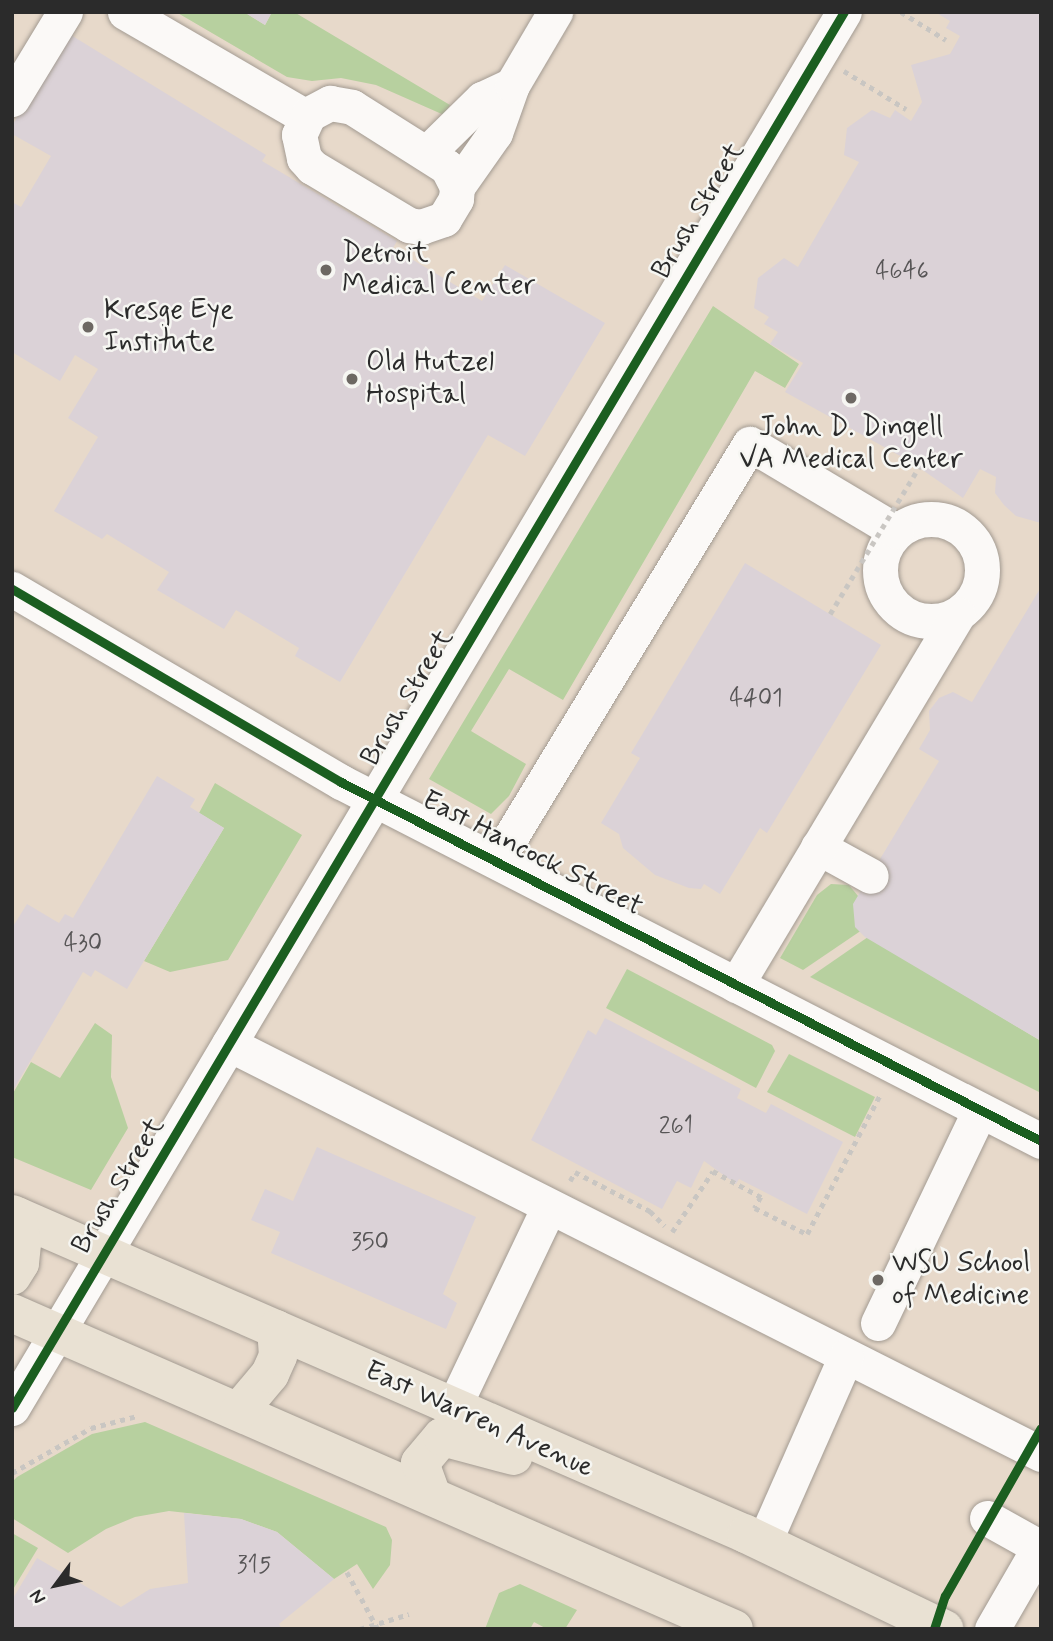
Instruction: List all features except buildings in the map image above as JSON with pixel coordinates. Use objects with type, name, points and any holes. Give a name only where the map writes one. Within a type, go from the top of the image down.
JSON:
[{"type":"main road","name":"East Warren Avenue","points":[[15,1215],[602,1475],[764,1542],[944,1629]]},
{"type":"main road","points":[[12,1276],[20,1263],[22,1243],[15,1215]]},
{"type":"main road","points":[[12,1313],[734,1629]]},
{"type":"main road","points":[[239,1411],[271,1374],[278,1356],[276,1329]]},
{"type":"main road","points":[[432,1496],[420,1463],[442,1437],[602,1475]]},
{"type":"street","points":[[12,99],[65,12]]},
{"type":"street","points":[[125,12],[306,117]]},
{"type":"street","points":[[457,187],[447,167],[428,152],[341,103],[318,106],[306,117],[299,147],[312,167],[409,225],[433,225],[444,219],[456,199],[457,187],[495,133],[512,85],[555,12]]},
{"type":"street","name":"Brush Street","points":[[12,1408],[845,12]]},
{"type":"street","points":[[428,152],[482,99],[512,85]]},
{"type":"street","points":[[495,861],[750,444],[896,531]]},
{"type":"street","points":[[736,985],[958,614],[979,589],[981,557],[974,542],[947,521],[920,520],[896,531],[880,562],[887,596],[904,613],[927,621],[958,614]]},
{"type":"street","name":"East Hancock Street","points":[[12,589],[374,799],[1041,1141]]},
{"type":"street","points":[[818,846],[871,876]]},
{"type":"street","points":[[229,1044],[1041,1454]]},
{"type":"street","points":[[878,1323],[980,1110]]},
{"type":"street","points":[[453,1408],[552,1209]]},
{"type":"street","points":[[764,1542],[846,1356]]},
{"type":"street","points":[[987,1518],[1040,1546],[992,1629]]},
{"type":"path","points":[[901,12],[946,40]]},
{"type":"path","points":[[842,71],[906,109]]},
{"type":"path","points":[[831,614],[919,467]]},
{"type":"path","points":[[552,1209],[575,1172],[650,1211],[672,1233],[713,1171],[761,1197],[755,1208],[807,1234],[880,1095]]},
{"type":"path","points":[[12,1472],[91,1428],[137,1416]]},
{"type":"path","points":[[347,1572],[377,1627]]},
{"type":"path","points":[[362,1628],[377,1627],[409,1614]]},
{"type":"green space","points":[[176,12],[244,12],[265,25],[272,12],[294,12],[450,105],[444,115],[376,85],[341,78],[312,81],[287,77]]},
{"type":"green space","points":[[713,306],[799,364],[785,388],[755,371],[563,700],[509,669],[471,731],[526,764],[509,796],[491,814],[429,779]]},
{"type":"green space","points":[[215,783],[302,835],[228,960],[170,972],[144,961],[224,828],[199,813]]},
{"type":"green space","points":[[831,884],[849,885],[858,896],[862,930],[803,970],[780,958],[817,895]]},
{"type":"green space","points":[[868,937],[1041,1041],[1041,1093],[810,977]]},
{"type":"green space","points":[[627,969],[772,1045],[775,1051],[756,1088],[606,1008]]},
{"type":"green space","points":[[95,1023],[112,1035],[111,1077],[128,1128],[91,1190],[12,1157],[12,1095],[31,1062],[60,1078]]},
{"type":"green space","points":[[789,1054],[875,1097],[855,1137],[767,1092]]},
{"type":"green space","points":[[145,1422],[386,1527],[392,1540],[390,1565],[373,1589],[357,1564],[334,1579],[277,1532],[241,1519],[169,1511],[135,1517],[106,1529],[68,1553],[12,1518],[12,1482],[17,1477],[92,1434]]},
{"type":"green space","points":[[12,1533],[38,1548],[12,1591]]},
{"type":"green space","points":[[520,1584],[577,1610],[565,1629],[547,1629],[534,1622],[530,1629],[485,1629],[499,1593]]},
{"type":"cycle path","points":[[12,1408],[844,12]]},
{"type":"cycle path","points":[[12,589],[341,782],[1041,1141]]},
{"type":"cycle path","points":[[934,1629],[945,1596],[1041,1428]]},
{"type":"place","name":"Detroit Medical Center","points":[[326,270]]},
{"type":"place","name":"Kresge Eye Institute","points":[[88,327]]},
{"type":"place","name":"Old Hutzel Hospital","points":[[352,379]]},
{"type":"place","name":"John D. Dingell VA Medical Center","points":[[851,398]]},
{"type":"place","name":"WSU School of Medicine","points":[[878,1280]]}]
